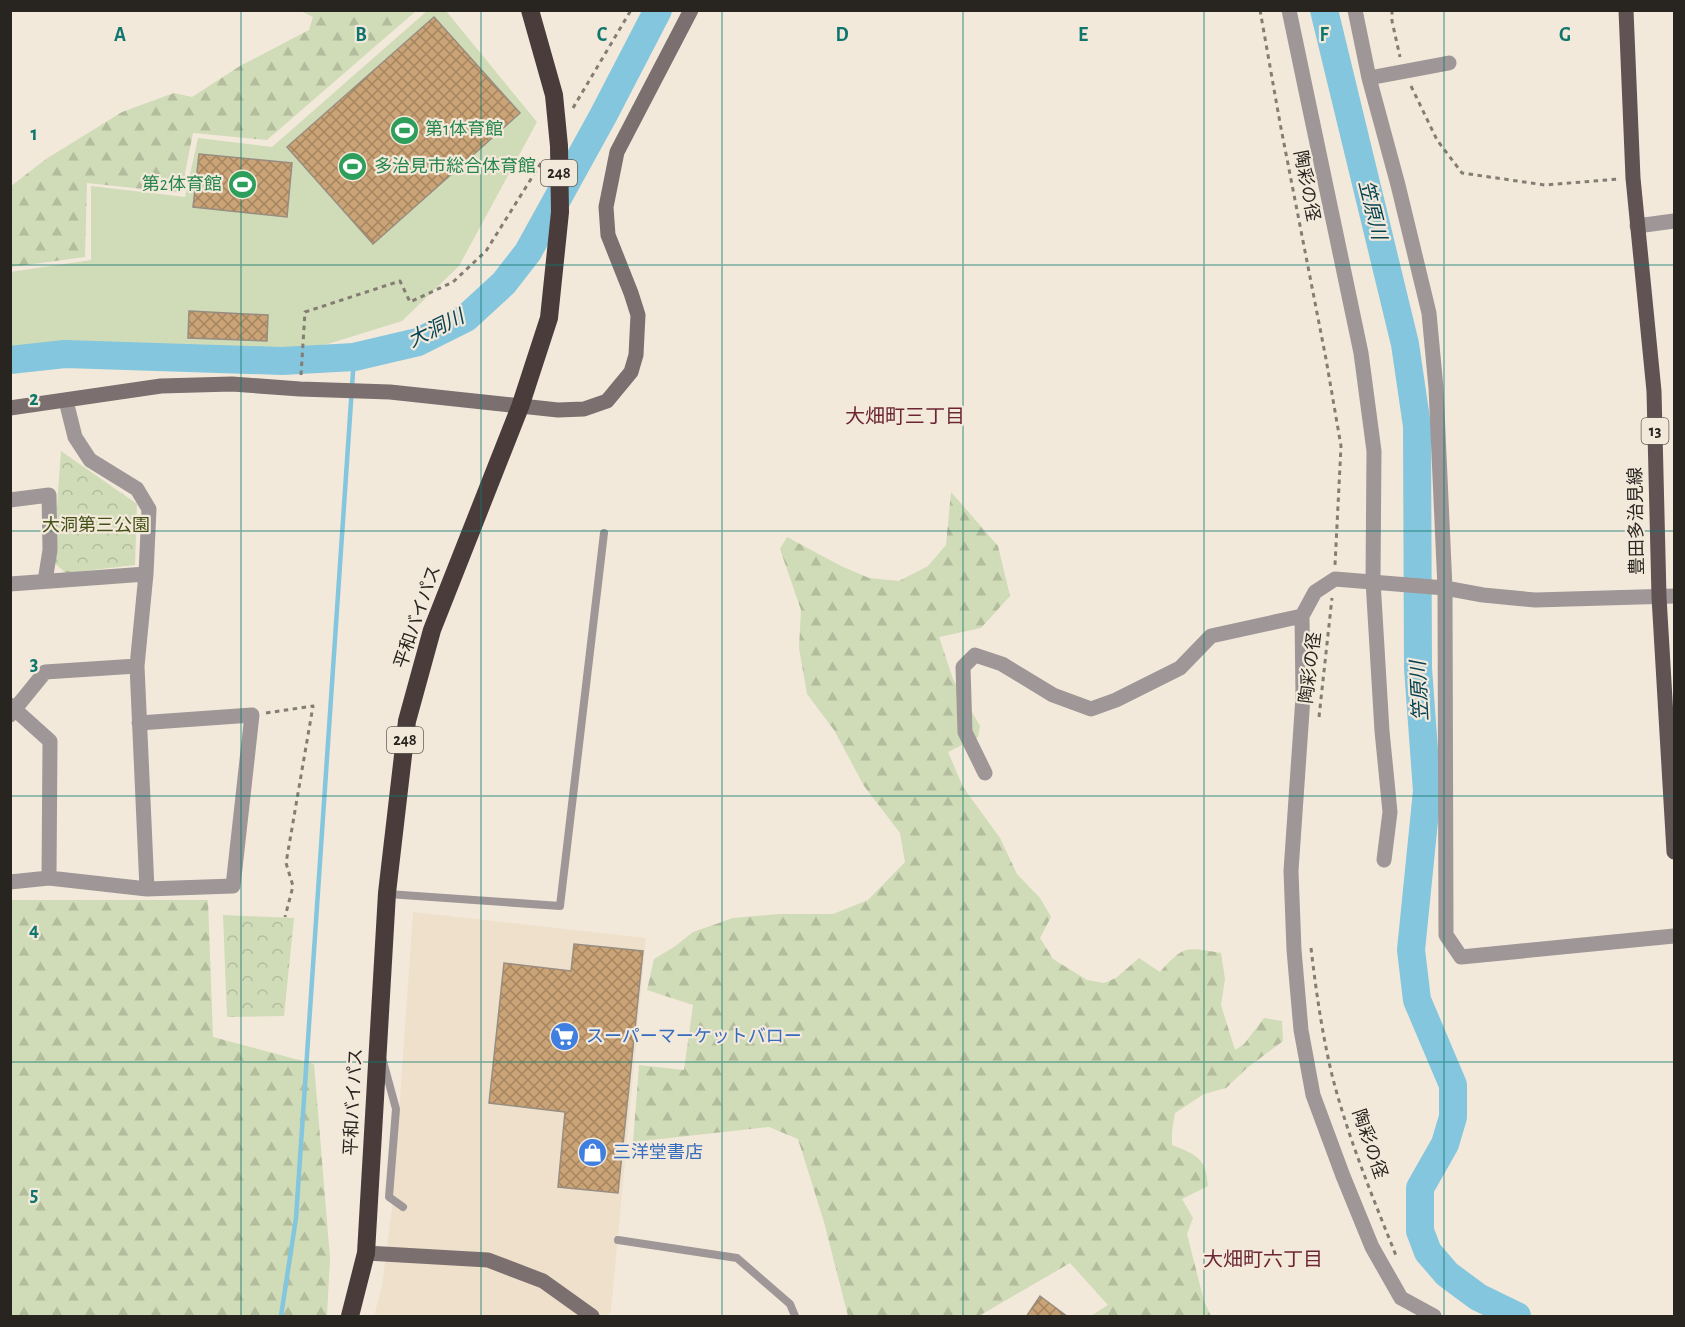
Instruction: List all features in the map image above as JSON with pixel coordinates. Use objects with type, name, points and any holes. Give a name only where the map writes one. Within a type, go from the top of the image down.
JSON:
[{"type":"highway","name":"平和バイパス","points":[[366,1254],[387,893],[407,721],[432,630],[520,407],[549,318],[560,212],[559,146],[554,95],[530,10]]},
{"type":"highway","name":"248","points":[[350,1317],[366,1254]]},
{"type":"main road","name":"豊田多治見線","points":[[1626,10],[1633,178],[1654,391],[1659,597],[1674,852]]},
{"type":"street","points":[[10,408],[161,386],[232,384],[390,392],[558,410],[584,409],[606,401],[631,372],[639,334],[638,315],[608,236],[606,207],[617,152],[691,10]]},
{"type":"street","points":[[1289,10],[1361,352],[1374,451],[1373,582],[1390,812],[1384,860]]},
{"type":"street","points":[[1355,10],[1368,78],[1398,185],[1429,313],[1436,388],[1444,588],[1446,935],[1461,957],[1674,936]]},
{"type":"street","points":[[1368,78],[1449,63]]},
{"type":"street","points":[[1637,226],[1674,221]]},
{"type":"street","points":[[66,401],[75,437],[90,460],[137,489],[149,509],[146,574],[137,666],[147,889]]},
{"type":"street","points":[[10,500],[49,495],[50,550],[45,581]]},
{"type":"street","points":[[10,584],[146,574]]},
{"type":"street","points":[[1434,1317],[1401,1298],[1372,1247],[1313,1095],[1301,1030],[1294,950],[1291,871],[1304,698],[1302,616],[1315,592],[1335,579],[1444,588],[1483,596],[1535,600],[1674,597]]},
{"type":"street","points":[[985,773],[965,732],[963,667],[975,655],[1002,664],[1053,695],[1091,709],[1116,700],[1180,668],[1211,636],[1302,616]]},
{"type":"street","points":[[49,878],[50,741],[12,709],[45,672],[137,666]]},
{"type":"street","points":[[10,882],[49,878],[147,889],[234,886],[252,715],[140,723]]},
{"type":"street","points":[[366,1254],[488,1260],[543,1281],[592,1317]]},
{"type":"lane","points":[[387,893],[560,906],[603,533]]},
{"type":"lane","points":[[378,1046],[396,1109],[389,1197],[403,1207]]},
{"type":"lane","points":[[618,1240],[737,1258],[790,1305],[795,1317]]},
{"type":"path","points":[[570,112],[631,10]]},
{"type":"path","name":"陶彩の径","points":[[1260,10],[1341,446],[1335,535],[1335,579],[1318,726]]},
{"type":"path","points":[[1392,10],[1392,21],[1404,71],[1437,140],[1462,173],[1545,185],[1633,178]]},
{"type":"path","points":[[301,368],[305,312],[400,280],[410,302],[453,282],[486,251],[543,161]]},
{"type":"path","points":[[252,715],[313,706],[286,863],[293,886],[285,917]]},
{"type":"path","name":"陶彩の径","points":[[1311,948],[1320,1019],[1333,1077],[1357,1156],[1402,1267]]},
{"type":"shaded area","points":[[413,912],[646,938],[611,1311],[608,1316],[374,1316],[382,1286],[393,1200]]},
{"type":"green space","points":[[301,11],[416,11],[267,140],[193,133],[181,193],[87,183],[85,257],[11,267],[11,186],[46,159],[122,112],[174,93],[192,97],[240,66],[309,30],[313,17]]},
{"type":"green space","name":"多治見市総合体育館","points":[[427,11],[446,11],[537,122],[459,266],[402,321],[328,344],[269,353],[71,349],[11,353],[10,272],[91,260],[91,186],[185,197],[198,138],[272,147]]},
{"type":"green space","name":"大洞第三公園","points":[[61,451],[137,504],[135,565],[66,573],[53,562]]},
{"type":"green space","points":[[951,492],[998,546],[1010,596],[981,628],[939,637],[953,679],[980,726],[978,737],[948,752],[963,787],[1000,838],[1017,874],[1040,898],[1051,917],[1040,938],[1053,959],[1087,980],[1104,983],[1116,978],[1139,958],[1160,972],[1186,950],[1221,953],[1225,979],[1221,1005],[1235,1050],[1244,1044],[1264,1018],[1282,1021],[1283,1041],[1247,1068],[1226,1088],[1204,1094],[1175,1113],[1172,1145],[1199,1159],[1207,1177],[1208,1186],[1182,1199],[1193,1218],[1187,1234],[1204,1301],[1211,1316],[1091,1316],[1108,1305],[1070,1263],[979,1316],[848,1316],[824,1222],[798,1139],[769,1127],[633,1142],[639,1065],[684,1070],[693,1005],[647,990],[654,959],[693,932],[733,918],[779,914],[833,914],[868,900],[905,862],[900,833],[864,786],[834,730],[807,694],[799,648],[801,610],[780,549],[787,537],[869,578],[899,581],[928,566],[946,545]]},
{"type":"green space","points":[[11,900],[208,900],[213,1037],[314,1064],[330,1258],[327,1316],[11,1316]]},
{"type":"green space","points":[[223,915],[294,918],[284,1016],[227,1017]]},
{"type":"building","name":"第1体育館","points":[[434,17],[520,113],[373,244],[287,147]]},
{"type":"building","name":"第2体育館","points":[[199,154],[292,163],[287,217],[193,207]]},
{"type":"building","points":[[189,311],[268,315],[267,341],[188,338]]},
{"type":"building","name":"スーパーマーケットバロー","points":[[574,944],[643,951],[618,1193],[558,1187],[565,1112],[489,1103],[504,963],[571,971]]},
{"type":"building","points":[[1040,1296],[1068,1317],[1026,1317]]},
{"type":"waterway","name":"大洞川","points":[[10,360],[65,354],[282,361],[354,357],[418,342],[466,318],[504,283],[528,252],[658,10]]},
{"type":"waterway","name":"笠原川","points":[[1324,10],[1405,344],[1417,426],[1418,668],[1427,791],[1411,950],[1417,1000],[1453,1085],[1453,1117],[1445,1144],[1420,1188],[1420,1231],[1428,1252],[1447,1274],[1478,1297],[1517,1316]]},
{"type":"waterway","points":[[281,1316],[296,1218],[354,357]]},
{"type":"place","name":"第1体育館","points":[[404,130]]},
{"type":"place","name":"多治見市総合体育館","points":[[353,167]]},
{"type":"place","name":"第2体育館","points":[[243,185]]},
{"type":"place","name":"スーパーマーケットバロー","points":[[565,1037]]},
{"type":"place","name":"三洋堂書店","points":[[592,1153]]},
{"type":"district","name":"大畑町三丁目","points":[[905,417]]},
{"type":"district","name":"大畑町六丁目","points":[[1263,1260]]}]
